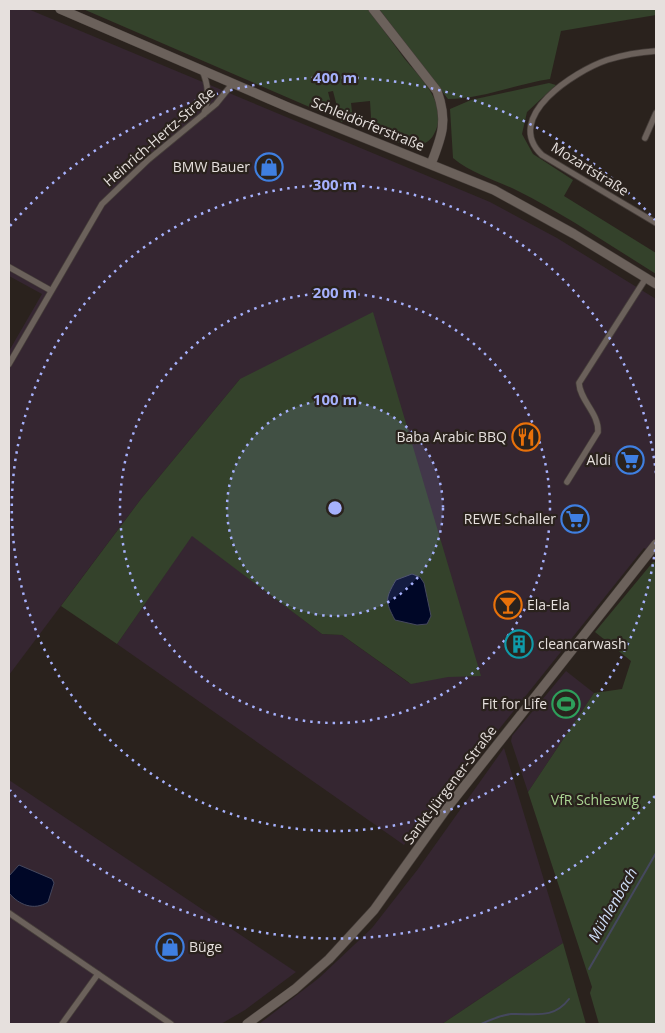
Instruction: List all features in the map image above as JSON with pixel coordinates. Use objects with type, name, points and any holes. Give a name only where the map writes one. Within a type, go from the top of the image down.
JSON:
[{"type":"street","name":"Schleidörferstraße","points":[[60,9],[431,164],[524,205],[656,284]]},
{"type":"street","points":[[373,9],[437,91],[443,108],[443,131],[431,164]]},
{"type":"street","name":"Mozartstraße","points":[[656,50],[614,58],[589,68],[548,98],[531,119],[530,137],[534,148],[542,155],[656,223]]},
{"type":"street","points":[[201,69],[208,90],[208,102],[204,114]]},
{"type":"street","name":"Heinrich-Hertz-Straße","points":[[9,364],[50,290],[102,204],[148,160],[226,94],[234,83]]},
{"type":"street","points":[[645,138],[656,113]]},
{"type":"street","points":[[9,267],[50,290]]},
{"type":"street","points":[[567,482],[598,432],[598,422],[579,391],[579,383],[646,278]]},
{"type":"street","name":"Sankt-Jürgener-Straße","points":[[247,1024],[294,989],[329,958],[374,910],[468,782],[556,674],[656,544]]},
{"type":"street","points":[[9,913],[171,1024]]},
{"type":"street","points":[[62,1024],[98,974]]},
{"type":"shaded area","points":[[9,9],[28,9],[490,202],[557,238],[656,299],[656,555],[644,548],[500,728],[425,815],[404,845],[117,644],[192,535],[322,634],[342,635],[409,683],[240,379],[141,499],[9,675],[9,351],[42,294],[9,276]]},
{"type":"shaded area","points":[[566,671],[594,693],[528,792],[511,741],[512,736]]},
{"type":"shaded area","points":[[504,748],[563,943],[442,1024],[259,1024],[319,978],[372,928],[418,869]]},
{"type":"shaded area","points":[[9,780],[296,972],[245,1010],[221,1024],[9,1024]]},
{"type":"green space","points":[[83,9],[368,9],[431,93],[436,103],[438,123],[429,141],[414,145],[396,142],[372,133],[370,101],[351,103],[353,120],[341,122],[333,91],[328,92],[335,118]]},
{"type":"green space","points":[[379,9],[656,9],[656,15],[561,31],[550,79],[474,97],[448,99]]},
{"type":"green space","points":[[549,83],[556,85],[527,112],[522,134],[533,154],[573,180],[564,196],[656,253],[656,274],[553,210],[518,191],[476,173],[453,158],[450,109],[471,100]]},
{"type":"green space","points":[[373,312],[481,676],[448,677],[411,684],[342,635],[322,634],[192,536],[117,644],[61,606],[141,499],[240,379]]},
{"type":"green space","name":"VfR Schleswig","points":[[653,562],[656,563],[656,1024],[599,1024],[590,993],[592,987],[528,792],[594,693],[622,689],[631,661],[595,632]]},
{"type":"green space","points":[[563,943],[586,1024],[442,1024]]},
{"type":"water","points":[[412,574],[420,577],[424,583],[431,616],[427,624],[417,625],[395,620],[389,608],[388,596],[396,580]]},
{"type":"water","points":[[19,865],[52,879],[54,883],[48,902],[37,906],[27,905],[17,901],[9,893],[9,876]]},
{"type":"waterway","name":"Mühlenbach","points":[[589,969],[656,853]]},
{"type":"waterway","name":"Mühlenbach","points":[[481,1024],[507,1015],[550,1013],[563,1006],[569,999]]},
{"type":"place","name":"BMW Bauer","points":[[269,167]]},
{"type":"place","name":"Baba Arabic BBQ","points":[[526,437]]},
{"type":"place","name":"Aldi","points":[[630,460]]},
{"type":"place","name":"REWE Schaller","points":[[575,519]]},
{"type":"place","name":"Ela-Ela","points":[[508,605]]},
{"type":"place","name":"cleancarwash","points":[[519,644]]},
{"type":"place","name":"Fit for Life","points":[[566,704]]},
{"type":"place","name":"Büge","points":[[170,947]]}]
